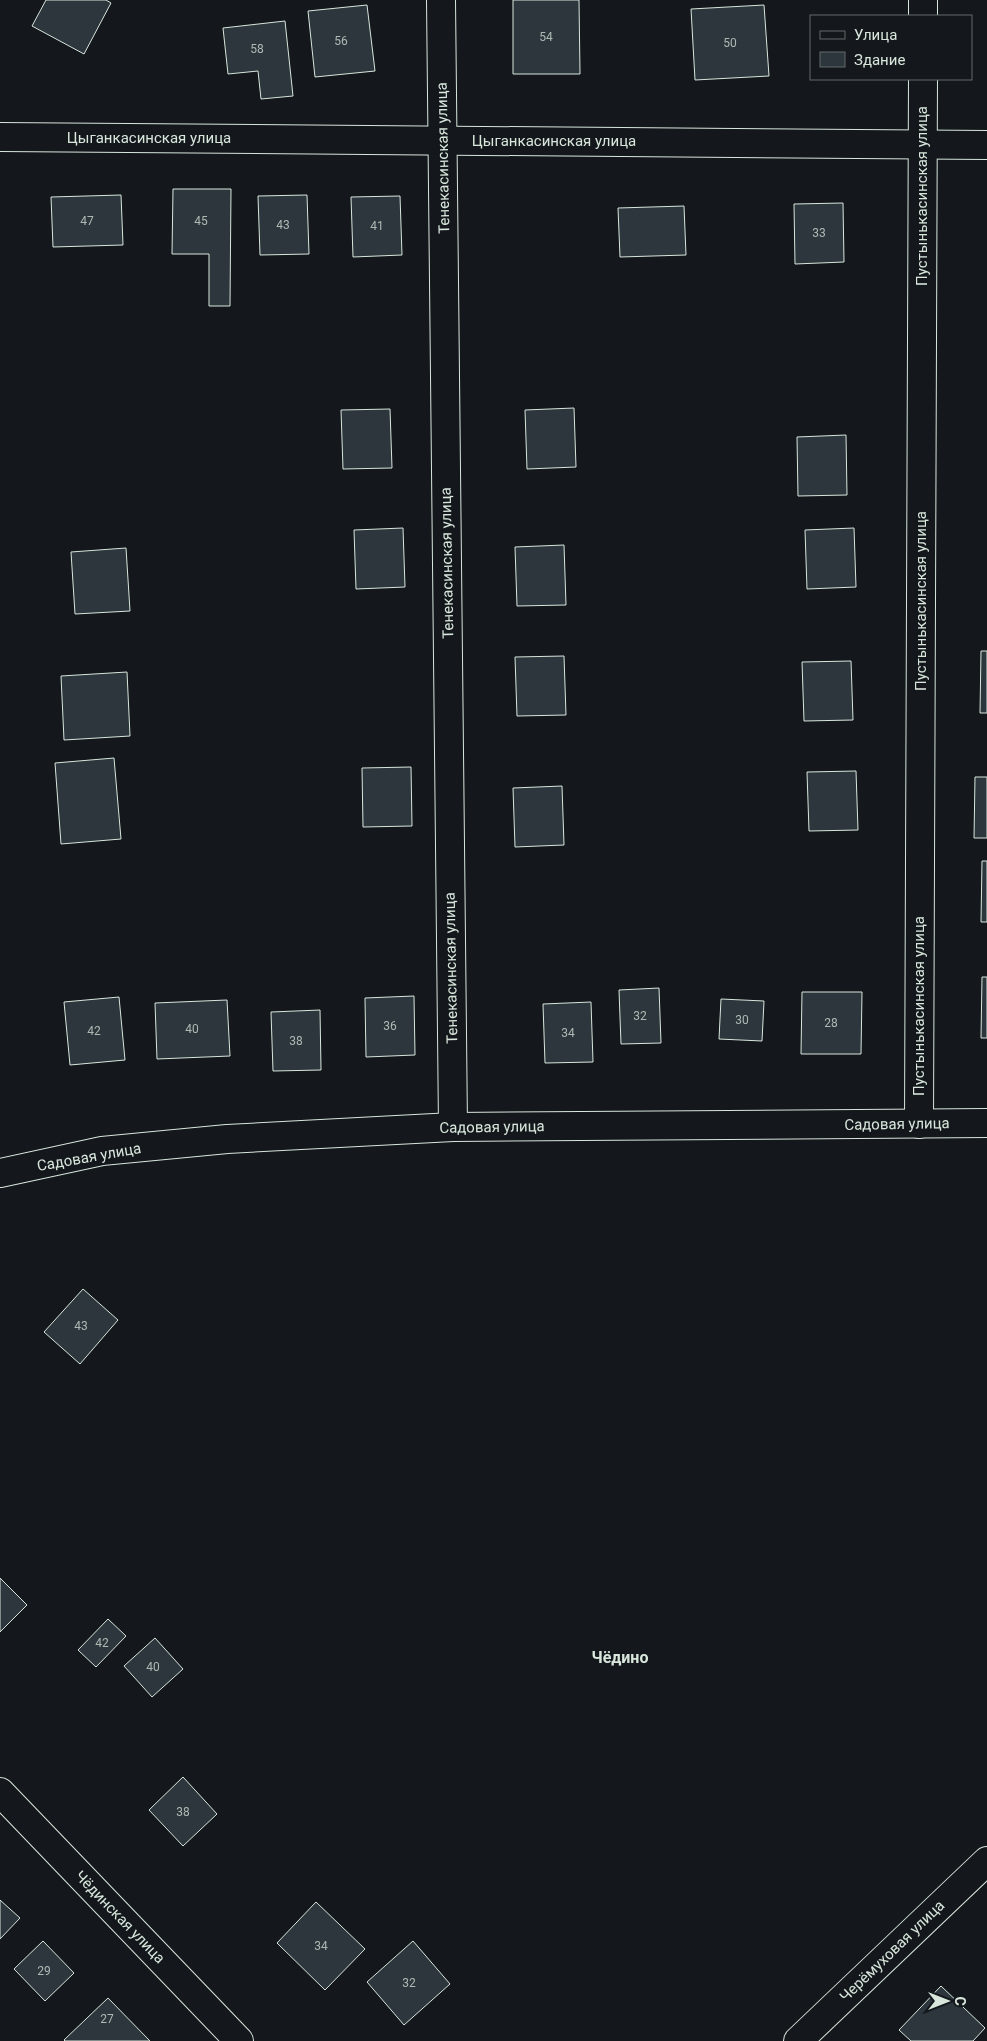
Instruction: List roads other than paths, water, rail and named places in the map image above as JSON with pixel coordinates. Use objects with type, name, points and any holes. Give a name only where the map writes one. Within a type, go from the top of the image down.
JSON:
[{"type":"street","name":"Тенекасинская улица","points":[[441,0],[453,1127]]},
{"type":"street","points":[[923,0],[923,15]]},
{"type":"street","name":"Пустынькасинская улица","points":[[919,1124],[923,80]]},
{"type":"street","name":"Цыганкасинская улица","points":[[0,137],[987,145]]},
{"type":"street","name":"Садовая улица","points":[[0,1173],[102,1151],[227,1139],[453,1127],[987,1122]]},
{"type":"street","name":"Чёдинская улица","points":[[0,1792],[239,2041]]},
{"type":"street","name":"Черёмуховая улица","points":[[798,2041],[987,1861]]},
{"type":"district","name":"Чёдино","points":[[620,1657]]}]
